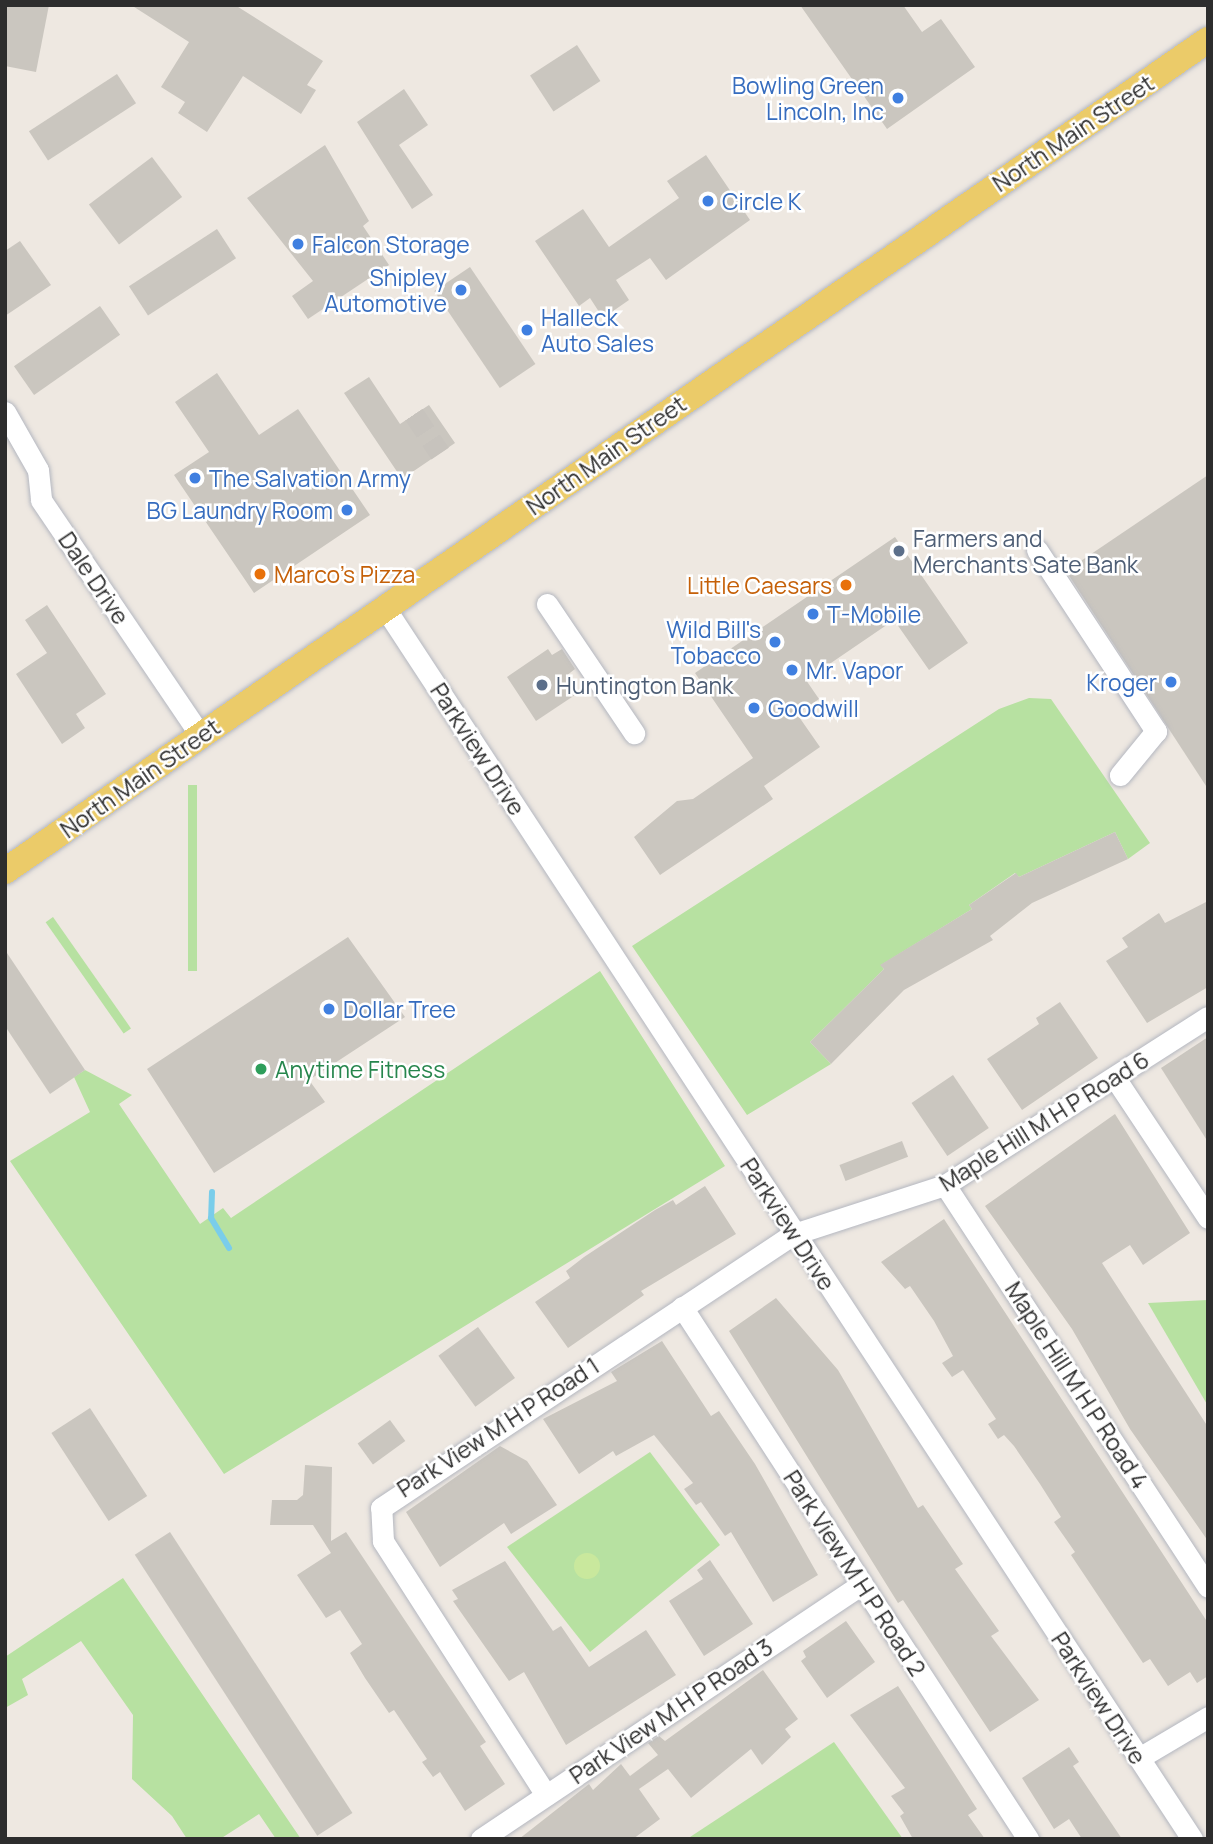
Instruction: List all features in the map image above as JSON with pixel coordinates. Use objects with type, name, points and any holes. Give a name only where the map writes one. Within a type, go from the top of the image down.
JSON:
[{"type":"main road","name":"North Main Street","points":[[5,871],[1208,40]]},
{"type":"street","name":"Dale Drive","points":[[5,412],[38,470],[41,500],[201,736]]},
{"type":"street","points":[[1037,550],[1156,731],[1120,775]]},
{"type":"street","points":[[547,604],[634,733]]},
{"type":"street","name":"Parkview Drive","points":[[385,608],[1192,1839]]},
{"type":"street","name":"Maple Hill M H P Road 6","points":[[794,1234],[945,1185],[1208,1017]]},
{"type":"street","points":[[1115,1078],[1208,1218]]},
{"type":"street","name":"Maple Hill M H P Road 4","points":[[945,1185],[1208,1587]]},
{"type":"street","name":"Park View M H P Road 1","points":[[547,1795],[383,1541],[381,1508],[794,1234]]},
{"type":"street","name":"Park View M H P Road 2","points":[[682,1307],[1028,1839]]},
{"type":"street","name":"Park View M H P Road 3","points":[[481,1839],[862,1584]]},
{"type":"street","points":[[1139,1758],[1208,1717]]},
{"type":"green space","points":[[1029,698],[1051,699],[1150,843],[1128,859],[1115,832],[1019,877],[1015,873],[969,905],[972,909],[881,965],[884,969],[810,1042],[831,1064],[747,1115],[632,946],[999,709]]},
{"type":"green space","points":[[188,785],[197,785],[197,971],[188,971]]},
{"type":"green space","points":[[53,917],[131,1028],[124,1034],[46,922]]},
{"type":"green space","points":[[600,971],[725,1166],[224,1474],[10,1161],[90,1112],[74,1077],[85,1070],[132,1095],[119,1104],[200,1224],[223,1208],[231,1218]]},
{"type":"green space","points":[[1208,1300],[1208,1406],[1148,1303]]},
{"type":"green space","points":[[650,1452],[720,1545],[590,1652],[507,1547]]},
{"type":"green space","points":[[587,1553],[596,1557],[600,1566],[596,1575],[587,1579],[578,1575],[574,1566],[578,1557]]},
{"type":"green space","points":[[123,1578],[301,1839],[276,1839],[259,1814],[220,1839],[187,1839],[172,1816],[132,1779],[133,1715],[81,1641],[22,1679],[28,1695],[5,1708],[5,1657]]},
{"type":"green space","points":[[834,1742],[903,1839],[687,1839]]},
{"type":"building","points":[[5,5],[49,5],[36,72],[5,66]]},
{"type":"building","points":[[131,5],[235,5],[323,61],[307,85],[316,90],[301,114],[243,76],[207,132],[178,113],[185,102],[161,87],[189,42]]},
{"type":"building","name":"Bowling Green Lincoln, Inc","points":[[800,5],[903,5],[922,32],[941,19],[975,67],[887,129]]},
{"type":"building","points":[[577,45],[600,81],[553,112],[530,75]]},
{"type":"building","points":[[117,74],[136,103],[48,161],[29,131]]},
{"type":"building","points":[[404,89],[428,125],[399,145],[433,195],[412,209],[357,122]]},
{"type":"building","points":[[325,145],[369,221],[363,226],[389,265],[308,319],[292,296],[313,281],[247,198]]},
{"type":"building","points":[[706,155],[750,220],[666,280],[650,258],[616,280],[629,300],[603,318],[590,298],[579,306],[535,241],[583,209],[609,247],[679,198],[667,181]]},
{"type":"building","points":[[152,157],[182,197],[119,244],[89,205]]},
{"type":"building","points":[[217,229],[236,258],[148,316],[129,286]]},
{"type":"building","points":[[20,241],[51,285],[5,316],[5,251]]},
{"type":"building","points":[[470,267],[535,364],[500,388],[434,291]]},
{"type":"building","points":[[100,306],[120,335],[34,395],[14,366]]},
{"type":"building","points":[[217,373],[259,435],[298,409],[370,515],[254,593],[174,475],[209,452],[175,402]]},
{"type":"building","points":[[369,377],[400,424],[429,405],[455,443],[402,479],[344,393]]},
{"type":"building","name":"Kroger","points":[[1208,475],[1208,789],[1066,571]]},
{"type":"building","points":[[895,537],[968,643],[929,670],[894,620],[806,680],[819,699],[797,714],[820,747],[764,786],[773,799],[660,875],[634,837],[677,801],[693,799],[753,758],[695,673]]},
{"type":"building","points":[[47,605],[106,694],[76,714],[85,728],[62,744],[16,674],[47,653],[25,620]]},
{"type":"building","name":"Huntington Bank","points":[[548,649],[552,655],[562,649],[575,669],[566,676],[578,693],[536,721],[507,677]]},
{"type":"building","points":[[1115,832],[1128,859],[1032,903],[990,936],[993,940],[904,990],[831,1064],[810,1042],[884,969],[880,965],[972,909],[969,905],[1016,873],[1019,877]]},
{"type":"building","points":[[1208,901],[1208,987],[1147,1023],[1106,961],[1128,947],[1122,938],[1159,913],[1165,923]]},
{"type":"building","points":[[348,937],[405,1017],[309,1080],[325,1102],[214,1173],[147,1069]]},
{"type":"building","points":[[5,950],[85,1070],[50,1094],[5,1026]]},
{"type":"building","points":[[1060,1002],[1098,1058],[1022,1110],[987,1059],[1039,1024],[1036,1018]]},
{"type":"building","points":[[1208,1037],[1208,1142],[1161,1068]]},
{"type":"building","points":[[953,1075],[989,1128],[947,1156],[912,1103]]},
{"type":"building","points":[[1115,1114],[1190,1233],[1143,1265],[1130,1245],[1102,1263],[1208,1427],[1208,1541],[1130,1429],[1072,1329],[985,1206]]},
{"type":"building","points":[[902,1141],[908,1157],[846,1181],[839,1165]]},
{"type":"building","points":[[705,1186],[736,1234],[641,1291],[644,1295],[568,1348],[535,1302],[570,1278],[566,1271],[584,1257],[655,1210],[673,1200],[676,1205]]},
{"type":"building","points":[[944,1219],[1208,1623],[1208,1676],[1197,1683],[1190,1672],[1168,1686],[1150,1659],[1143,1663],[1071,1555],[1075,1552],[1054,1522],[1061,1517],[1040,1484],[1004,1435],[998,1439],[988,1424],[996,1419],[963,1370],[952,1377],[942,1363],[953,1356],[934,1321],[910,1286],[905,1289],[881,1262]]},
{"type":"building","points":[[776,1298],[838,1370],[918,1508],[923,1505],[963,1564],[955,1569],[999,1631],[991,1636],[1039,1700],[990,1732],[903,1600],[898,1603],[729,1331]]},
{"type":"building","points":[[478,1327],[515,1378],[475,1407],[438,1356]]},
{"type":"building","points":[[662,1341],[711,1416],[719,1411],[755,1464],[818,1575],[773,1602],[731,1532],[725,1536],[701,1502],[696,1505],[684,1489],[693,1483],[654,1435],[616,1456],[613,1451],[579,1474],[543,1419],[617,1381],[611,1372]]},
{"type":"building","points":[[90,1408],[147,1496],[109,1521],[51,1433]]},
{"type":"building","points":[[390,1420],[405,1441],[373,1465],[358,1444]]},
{"type":"building","points":[[500,1446],[527,1461],[557,1505],[511,1534],[504,1523],[440,1567],[406,1512]]},
{"type":"building","points":[[305,1465],[332,1467],[331,1541],[346,1532],[486,1742],[480,1746],[505,1784],[465,1811],[440,1772],[433,1777],[422,1762],[427,1759],[394,1710],[389,1713],[365,1678],[350,1653],[362,1644],[340,1610],[326,1618],[297,1575],[331,1553],[313,1525],[270,1525],[272,1500],[297,1500],[303,1495]]},
{"type":"building","points":[[170,1532],[352,1813],[317,1836],[135,1555]]},
{"type":"building","points":[[710,1560],[753,1624],[704,1656],[669,1601],[703,1579],[697,1570]]},
{"type":"building","points":[[505,1561],[553,1631],[561,1626],[589,1667],[646,1630],[676,1675],[566,1745],[524,1672],[509,1681],[453,1601],[458,1599],[452,1590]]},
{"type":"building","points":[[846,1621],[875,1662],[827,1698],[801,1661],[806,1657],[803,1651]]},
{"type":"building","points":[[763,1670],[798,1719],[785,1729],[791,1737],[762,1765],[751,1749],[691,1798],[668,1769],[639,1789],[660,1819],[633,1839],[519,1839],[589,1784],[593,1790],[621,1764],[630,1776],[658,1755],[648,1743],[659,1736],[665,1741]]},
{"type":"building","points":[[898,1686],[977,1809],[968,1815],[985,1839],[913,1839],[900,1816],[904,1813],[891,1796],[905,1788],[850,1715]]},
{"type":"building","points":[[1069,1747],[1079,1762],[1073,1766],[1122,1839],[1082,1839],[1069,1819],[1054,1829],[1022,1778]]},
{"type":"waterway","points":[[212,1192],[211,1218],[229,1248]]},
{"type":"tunnel","points":[[414,414],[440,453]]},
{"type":"place","name":"Bowling Green Lincoln, Inc","points":[[898,98]]},
{"type":"place","name":"Circle K","points":[[708,201]]},
{"type":"place","name":"Falcon Storage","points":[[298,244]]},
{"type":"place","name":"Shipley Automotive","points":[[461,290]]},
{"type":"place","name":"Halleck Auto Sales","points":[[527,330]]},
{"type":"place","name":"The Salvation Army","points":[[195,478]]},
{"type":"place","name":"BG Laundry Room","points":[[347,510]]},
{"type":"place","name":"Farmers and Merchants Sate Bank","points":[[899,551]]},
{"type":"place","name":"Marco’s Pizza","points":[[260,574]]},
{"type":"place","name":"Little Caesars","points":[[846,585]]},
{"type":"place","name":"T-Mobile","points":[[813,614]]},
{"type":"place","name":"Wild Bill's Tobacco","points":[[775,642]]},
{"type":"place","name":"Mr. Vapor","points":[[792,670]]},
{"type":"place","name":"Kroger","points":[[1171,682]]},
{"type":"place","name":"Huntington Bank","points":[[542,685]]},
{"type":"place","name":"Goodwill","points":[[754,708]]},
{"type":"place","name":"Dollar Tree","points":[[329,1009]]},
{"type":"place","name":"Anytime Fitness","points":[[261,1069]]}]
